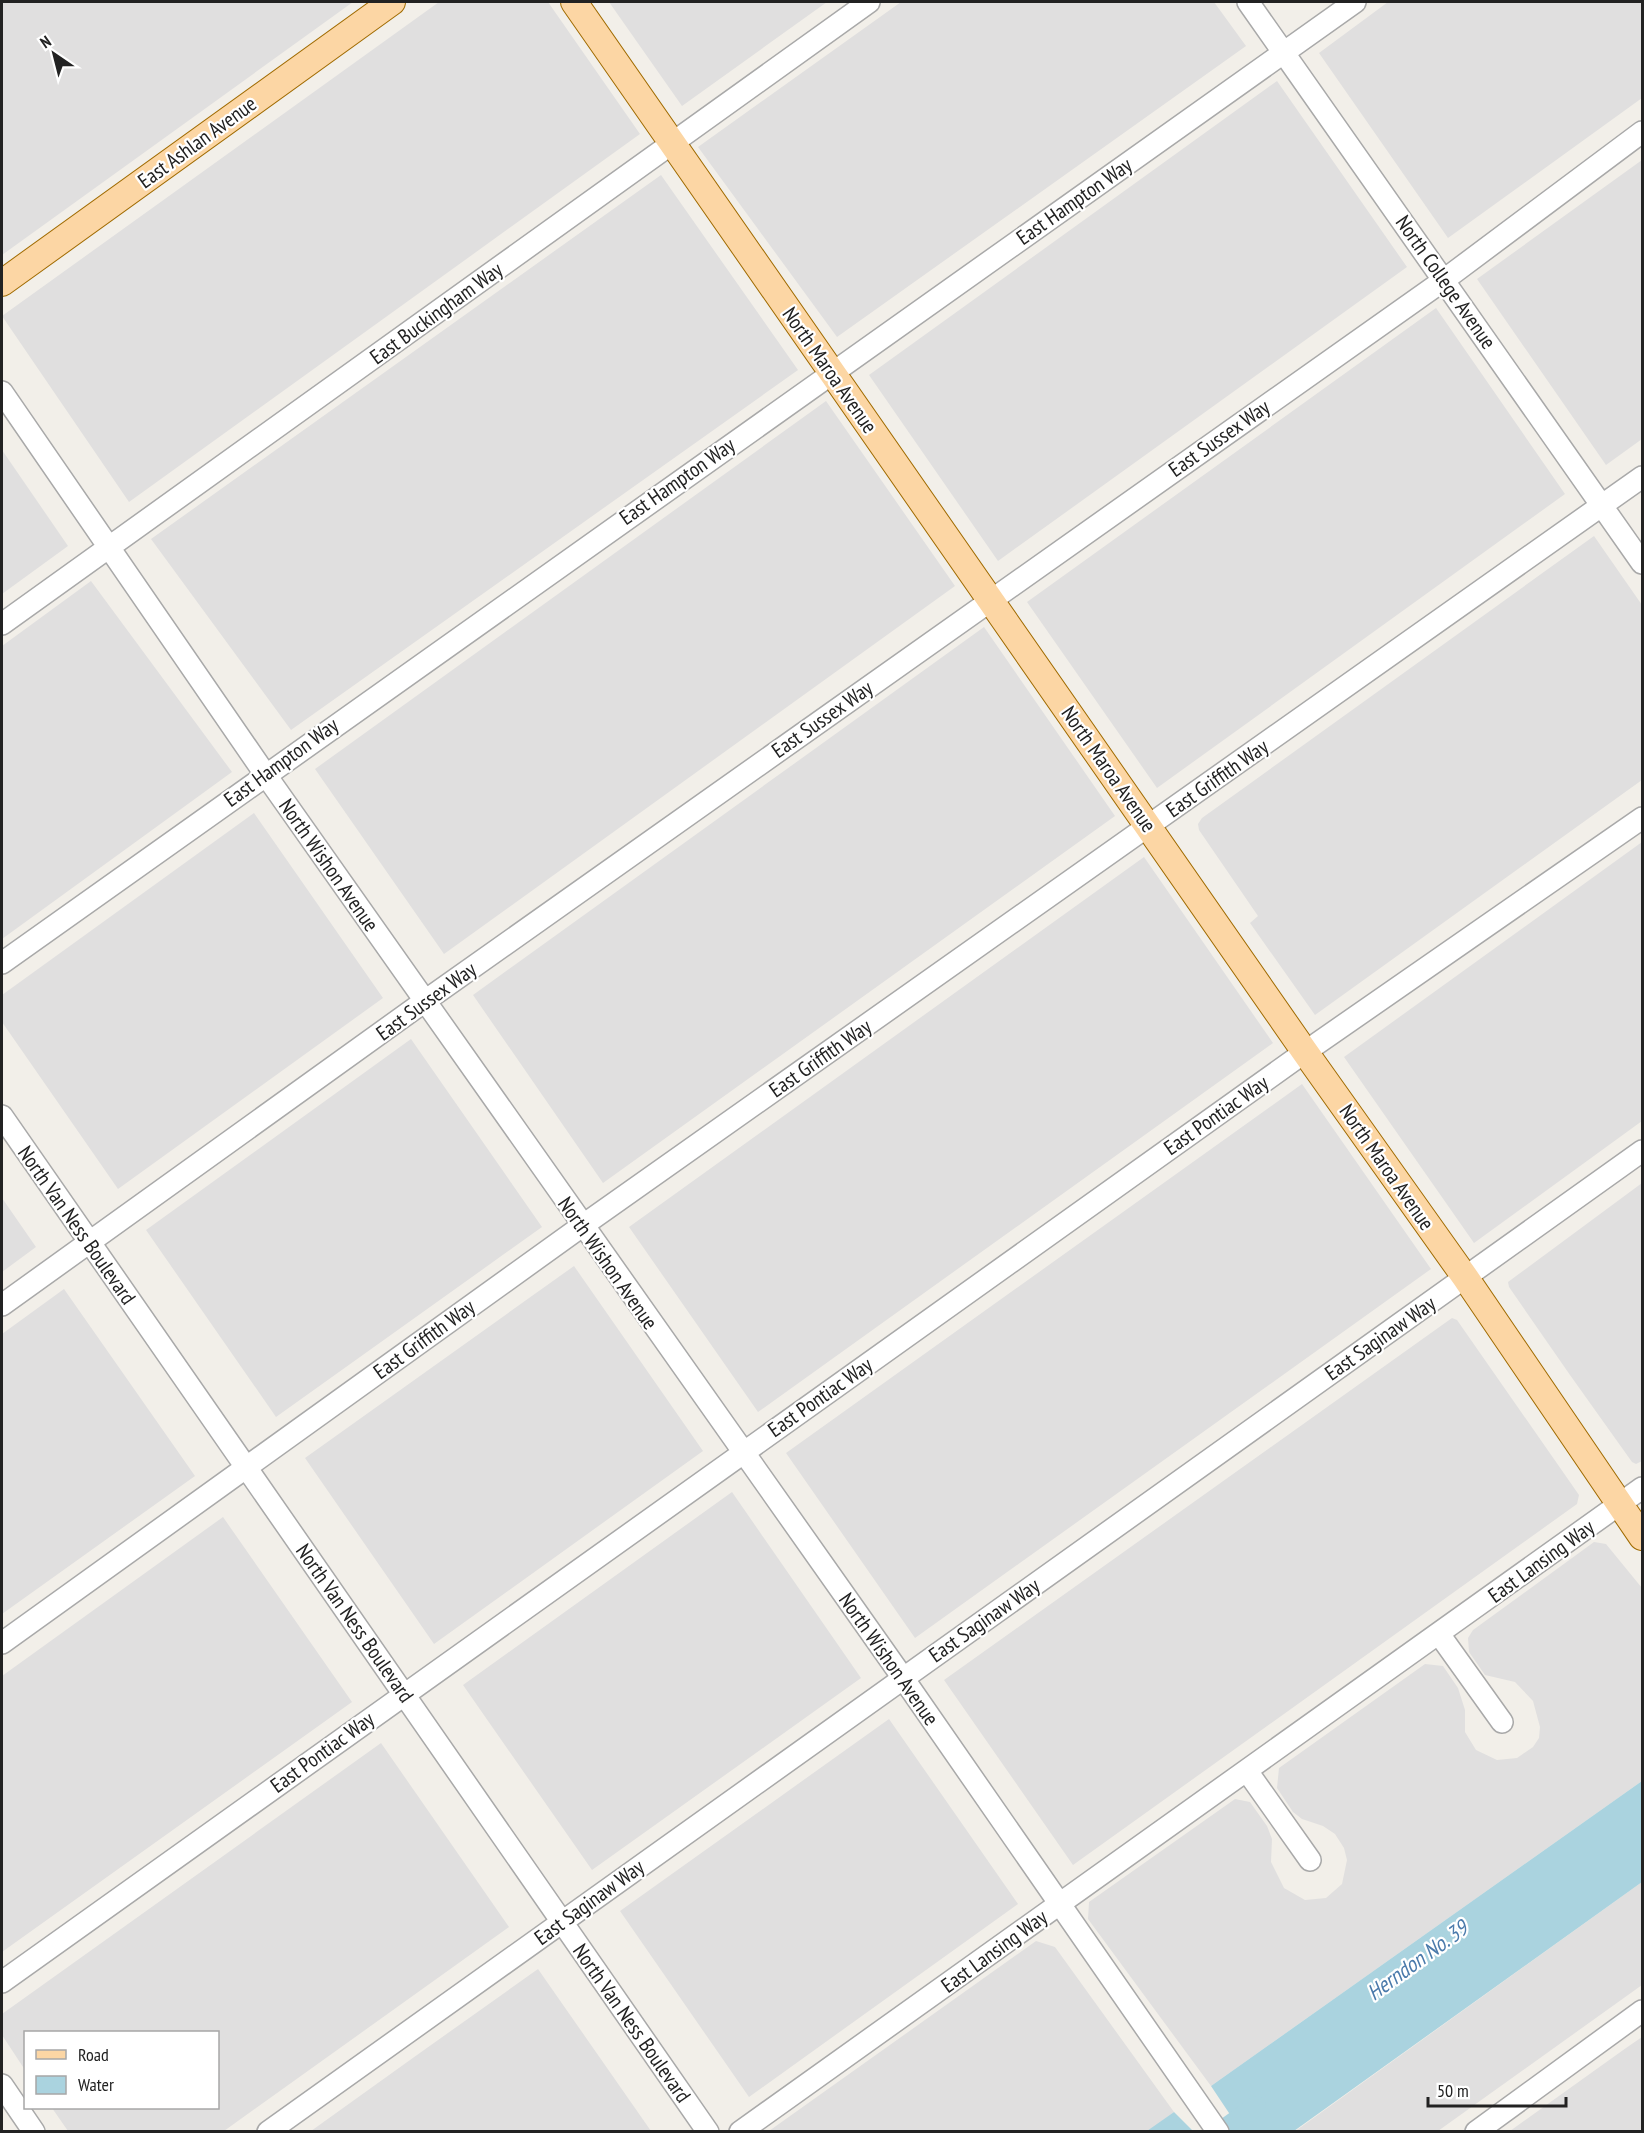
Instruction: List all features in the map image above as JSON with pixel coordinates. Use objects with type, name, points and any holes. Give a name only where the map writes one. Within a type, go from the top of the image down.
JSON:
[{"type":"main road","name":"East Ashlan Avenue","points":[[2,283],[392,2]]},
{"type":"main road","name":"North Maroa Avenue","points":[[574,2],[1305,1052],[1465,1277],[1618,1505],[1642,1537]]},
{"type":"street","name":"East Buckingham Way","points":[[2,624],[869,2]]},
{"type":"street","name":"North College Avenue","points":[[1248,2],[1642,563]]},
{"type":"street","name":"East Hampton Way","points":[[2,963],[1355,2]]},
{"type":"street","name":"East Sussex Way","points":[[2,1305],[425,1001],[1444,280],[1642,132]]},
{"type":"street","name":"North Wishon Avenue","points":[[2,392],[111,547],[265,774],[903,1678],[1218,2132]]},
{"type":"street","name":"East Griffith Way","points":[[2,1643],[582,1226],[1642,477]]},
{"type":"street","name":"East Pontiac Way","points":[[2,1982],[1305,1052],[1642,818]]},
{"type":"street","name":"North Van Ness Boulevard","points":[[2,1116],[708,2132]]},
{"type":"street","name":"East Saginaw Way","points":[[268,2132],[1642,1151]]},
{"type":"street","name":"East Lansing Way","points":[[740,2132],[1642,1488]]},
{"type":"street","points":[[1439,1634],[1502,1722]]},
{"type":"street","points":[[1247,1771],[1310,1860]]},
{"type":"street","points":[[1476,2132],[1642,2011]]},
{"type":"street","points":[[2,2085],[34,2132]]},
{"type":"shaded area","points":[[2,2],[353,2],[2,255]]},
{"type":"shaded area","points":[[439,2],[548,2],[640,134],[129,502],[2,316]]},
{"type":"shaded area","points":[[609,2],[827,2],[682,106]]},
{"type":"shaded area","points":[[901,2],[1214,2],[1246,46],[837,337],[698,147]]},
{"type":"shaded area","points":[[1388,2],[1642,2],[1642,98],[1448,238],[1319,53]]},
{"type":"shaded area","points":[[1277,81],[1407,267],[998,561],[869,375]]},
{"type":"shaded area","points":[[1642,160],[1642,439],[1606,465],[1477,279]]},
{"type":"shaded area","points":[[661,175],[798,370],[291,730],[151,539]]},
{"type":"shaded area","points":[[1436,308],[1565,494],[1157,788],[1027,602]]},
{"type":"shaded area","points":[[826,401],[955,586],[444,954],[315,769]]},
{"type":"shaded area","points":[[2,450],[68,546],[2,594]]},
{"type":"shaded area","points":[[1594,536],[1642,605],[1642,780],[1315,1015],[1250,923],[1258,916],[1199,830],[1198,824],[1202,818]]},
{"type":"shaded area","points":[[91,581],[232,772],[2,939],[2,646]]},
{"type":"shaded area","points":[[984,627],[1115,816],[603,1183],[473,995]]},
{"type":"shaded area","points":[[254,813],[383,998],[118,1189],[2,1022],[2,995]]},
{"type":"shaded area","points":[[1642,842],[1642,1121],[1474,1243],[1344,1057]]},
{"type":"shaded area","points":[[1144,857],[1273,1043],[758,1412],[629,1227]]},
{"type":"shaded area","points":[[411,1039],[542,1227],[276,1417],[146,1230]]},
{"type":"shaded area","points":[[1302,1084],[1431,1269],[915,1638],[786,1453]]},
{"type":"shaded area","points":[[1642,1183],[1642,1461],[1636,1464],[1632,1462],[1570,1375],[1509,1287],[1508,1282]]},
{"type":"shaded area","points":[[2,1198],[36,1247],[2,1272]]},
{"type":"shaded area","points":[[574,1266],[703,1451],[434,1644],[305,1458]]},
{"type":"shaded area","points":[[64,1289],[195,1476],[2,1614],[2,1334]]},
{"type":"shaded area","points":[[1452,1318],[1457,1320],[1579,1495],[1577,1504],[1073,1865],[944,1680]]},
{"type":"shaded area","points":[[732,1492],[861,1678],[592,1870],[463,1685]]},
{"type":"shaded area","points":[[223,1517],[352,1702],[2,1952],[2,1676]]},
{"type":"shaded area","points":[[1594,1542],[1606,1544],[1642,1588],[1642,1781],[1211,2086],[1088,1919],[1089,1902],[1235,1799],[1250,1802],[1267,1826],[1272,1839],[1271,1862],[1284,1888],[1305,1900],[1326,1898],[1342,1884],[1347,1860],[1344,1848],[1335,1834],[1323,1826],[1302,1819],[1293,1812],[1277,1788],[1279,1768],[1425,1664],[1443,1666],[1458,1688],[1465,1710],[1465,1732],[1476,1750],[1497,1760],[1517,1758],[1533,1747],[1539,1738],[1540,1727],[1533,1701],[1515,1682],[1485,1675],[1469,1652],[1468,1638],[1473,1630]]},
{"type":"shaded area","points":[[889,1719],[1018,1904],[749,2097],[620,1911]]},
{"type":"shaded area","points":[[381,1743],[509,1927],[224,2131],[68,2131],[53,2109],[219,2109],[219,2031],[24,2031],[24,2068],[2,2035],[2,2014]]},
{"type":"shaded area","points":[[1642,1882],[1642,1985],[1438,2131],[1294,2132]]},
{"type":"shaded area","points":[[1036,1941],[1055,1947],[1174,2112],[1147,2132],[769,2131]]},
{"type":"shaded area","points":[[538,1969],[651,2131],[311,2131],[417,2055]]},
{"type":"shaded area","points":[[1642,2037],[1642,2131],[1510,2131],[1626,2048]]},
{"type":"water","points":[[1642,1781],[1642,1882],[1294,2131],[1241,2131],[1211,2086]]},
{"type":"water","points":[[1174,2112],[1193,2131],[1147,2131]]},
{"type":"waterway","name":"Herndon No. 39","points":[[1220,2132],[1256,2106]]}]
